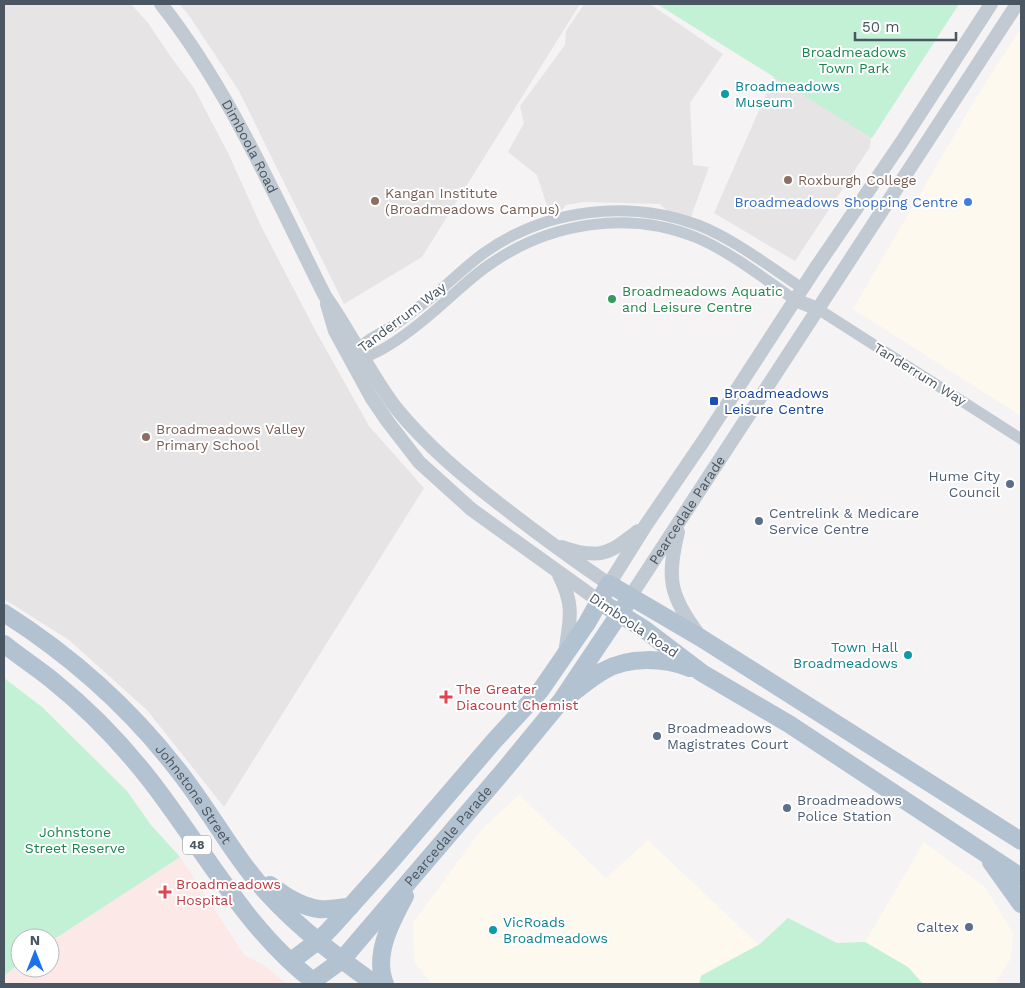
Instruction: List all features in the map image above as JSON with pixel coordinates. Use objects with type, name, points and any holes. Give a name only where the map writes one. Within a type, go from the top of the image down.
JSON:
[{"type":"main road","name":"Dimboola Road","points":[[609,584],[701,638],[1021,841]]},
{"type":"main road","name":"Pearcedale Parade","points":[[291,961],[318,941],[540,691],[565,656],[609,584]]},
{"type":"main road","name":"Pearcedale Parade","points":[[315,983],[342,960],[562,700],[630,597]]},
{"type":"main road","name":"Dimboola Road","points":[[599,601],[666,644],[702,673],[789,724],[1021,877]]},
{"type":"main road","name":"Johnstone Street","points":[[4,613],[51,646],[103,688],[139,722],[178,770],[247,869],[283,909],[318,941],[375,984]]},
{"type":"main road","name":"Johnstone Street","points":[[4,644],[73,698],[132,758],[245,911],[291,961],[315,983]]},
{"type":"main road","points":[[562,700],[604,670],[628,662],[644,660],[676,663],[702,673]]},
{"type":"main road","points":[[464,775],[486,792]]},
{"type":"main road","points":[[979,848],[1002,876],[1021,904]]},
{"type":"main road","points":[[385,984],[380,966],[381,954],[396,912],[421,866]]},
{"type":"main road","points":[[247,869],[284,895],[306,905],[319,909],[350,906]]},
{"type":"street","name":"Dimboola Road","points":[[160,4],[198,54],[227,103],[325,296],[335,331],[357,355],[402,415],[427,443],[459,473],[550,543],[609,584]]},
{"type":"street","name":"Pearcedale Parade","points":[[609,584],[835,238],[902,143],[991,4]]},
{"type":"street","name":"Pearcedale Parade","points":[[630,597],[1017,4]]},
{"type":"street","name":"Tanderrum Way","points":[[357,355],[382,349],[424,319],[492,262],[538,239],[560,230],[578,226],[615,223],[638,224],[694,237],[729,255],[798,294],[818,309],[1021,439]]},
{"type":"street","name":"Dimboola Road","points":[[357,355],[371,397],[419,462],[471,508],[599,601]]},
{"type":"street","points":[[447,488],[459,473]]},
{"type":"street","points":[[680,521],[671,570],[673,585],[681,610],[701,638]]},
{"type":"street","points":[[550,543],[584,554],[603,553],[618,546],[646,525]]},
{"type":"street","points":[[558,572],[568,591],[570,600],[565,656]]},
{"type":"shaded area","points":[[4,4],[131,4],[148,23],[194,88],[229,155],[261,226],[314,328],[369,426],[424,488],[224,807],[147,710],[69,640],[4,599]]},
{"type":"shaded area","name":"Kangan Institute (Broadmeadows Campus)","points":[[179,4],[580,4],[422,257],[344,304],[239,91],[188,14]]},
{"type":"shaded area","points":[[584,4],[650,4],[723,54],[690,103],[693,165],[709,167],[691,217],[668,212],[660,204],[584,202],[566,205],[561,211],[549,212],[537,175],[508,152],[524,123],[520,106],[565,45],[566,31]]},
{"type":"shaded area","name":"Broadmeadows Shopping Centre","points":[[1021,28],[1021,416],[853,309],[977,96]]},
{"type":"shaded area","name":"Roxburgh College","points":[[774,76],[871,134],[870,147],[795,261],[714,213]]},
{"type":"shaded area","points":[[519,795],[606,878],[648,840],[759,945],[701,975],[699,984],[432,984],[414,961],[413,923],[481,830]]},
{"type":"shaded area","points":[[924,842],[985,887],[1013,933],[1011,958],[995,984],[923,984],[908,967],[865,942]]},
{"type":"shaded area","name":"Broadmeadows Hospital","points":[[180,857],[244,955],[265,966],[287,984],[4,984],[4,976],[10,971],[10,978],[60,978],[60,935]]},
{"type":"green space","name":"Broadmeadows Town Park","points":[[657,4],[959,4],[872,138]]},
{"type":"green space","name":"Johnstone Street Reserve","points":[[4,678],[42,707],[127,791],[151,825],[180,857],[60,935],[60,928],[10,928],[10,971],[4,976]]},
{"type":"green space","points":[[788,918],[837,943],[865,942],[908,967],[923,984],[699,984],[701,976],[760,944]]},
{"type":"place","name":"Broadmeadows Museum","points":[[725,94]]},
{"type":"place","name":"Roxburgh College","points":[[788,180]]},
{"type":"place","name":"Kangan Institute (Broadmeadows Campus)","points":[[375,201]]},
{"type":"place","name":"Broadmeadows Shopping Centre","points":[[968,202]]},
{"type":"place","name":"Broadmeadows Aquatic and Leisure Centre","points":[[612,299]]},
{"type":"place","name":"Broadmeadows Leisure Centre","points":[[714,401]]},
{"type":"place","name":"Broadmeadows Valley Primary School","points":[[146,437]]},
{"type":"place","name":"Hume City Council","points":[[1010,484]]},
{"type":"place","name":"Centrelink & Medicare Service Centre","points":[[759,521]]},
{"type":"place","name":"Town Hall Broadmeadows","points":[[908,655]]},
{"type":"place","name":"The Greater Diacount Chemist","points":[[446,697]]},
{"type":"place","name":"Broadmeadows Magistrates Court","points":[[657,736]]},
{"type":"place","name":"Broadmeadows Police Station","points":[[787,808]]},
{"type":"place","name":"Broadmeadows Hospital","points":[[165,892]]},
{"type":"place","name":"Caltex","points":[[969,927]]},
{"type":"place","name":"VicRoads Broadmeadows","points":[[493,930]]}]
